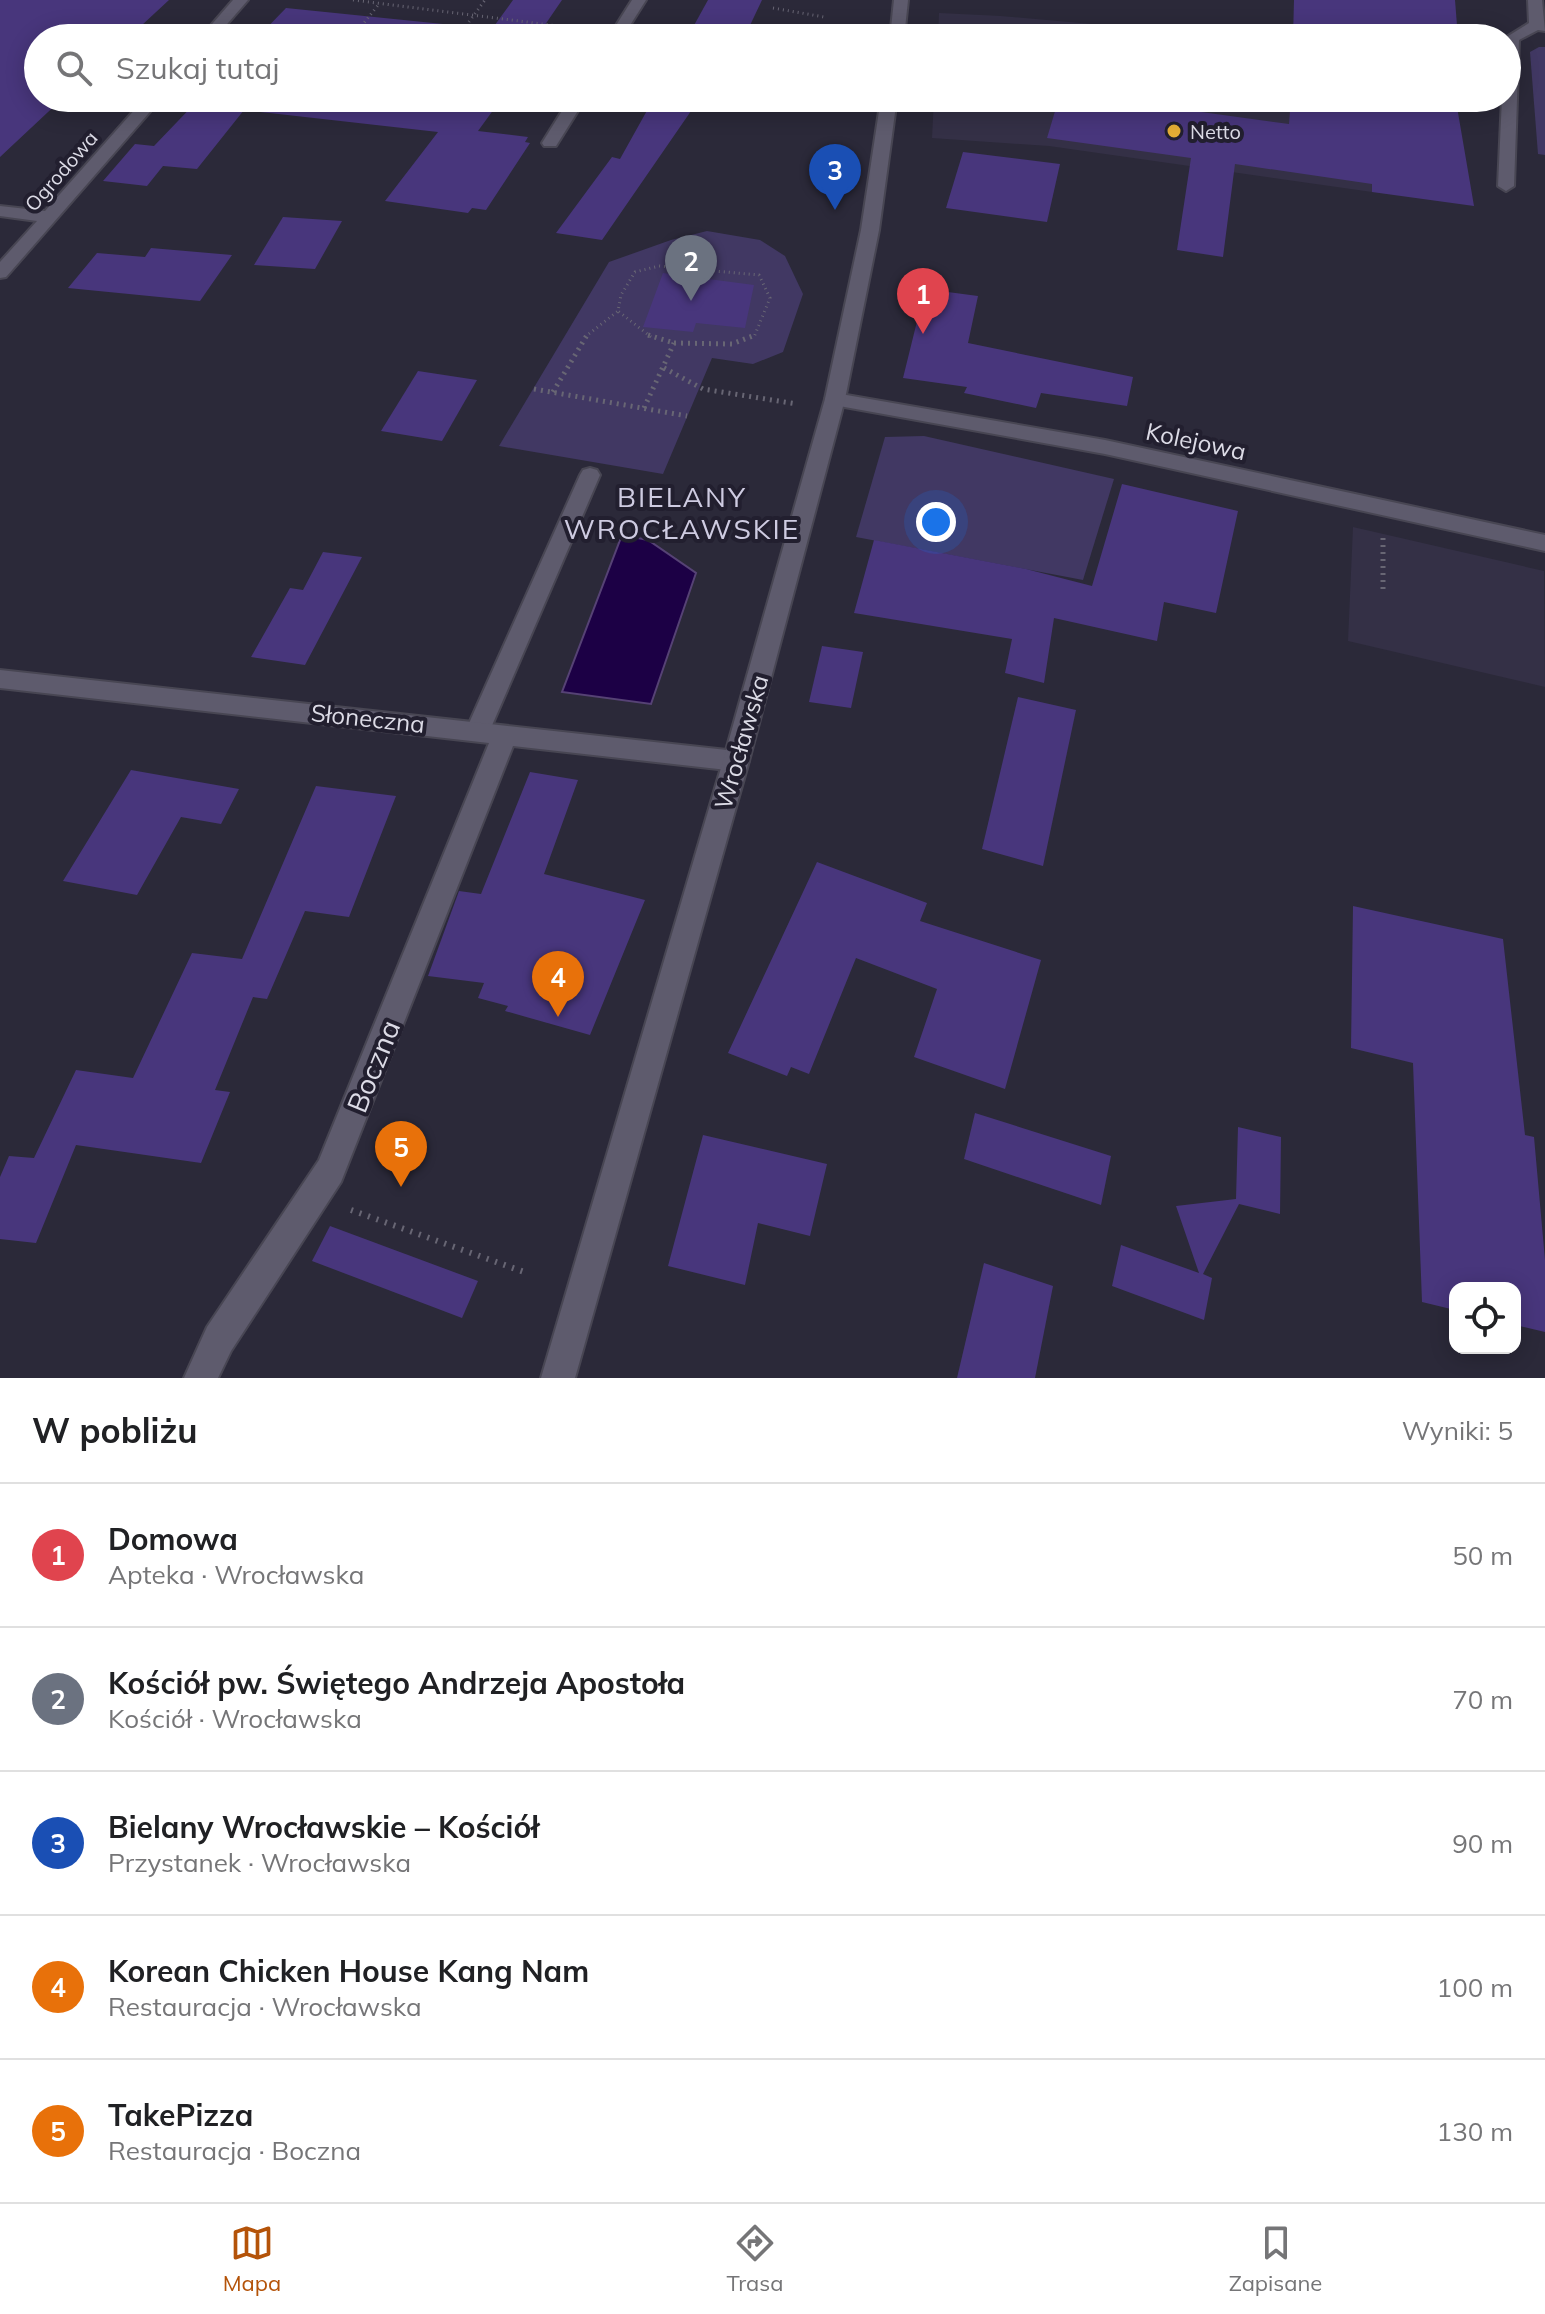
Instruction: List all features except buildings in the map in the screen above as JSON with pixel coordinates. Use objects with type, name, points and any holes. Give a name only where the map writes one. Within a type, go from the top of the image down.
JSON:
[{"type":"street","points":[[220,24],[241,0]]},
{"type":"street","points":[[624,24],[639,0]]},
{"type":"street","points":[[898,24],[901,0]]},
{"type":"street","points":[[1521,34],[1541,26],[1535,0]]},
{"type":"street","name":"Ogrodowa","points":[[0,273],[142,112]]},
{"type":"street","points":[[550,143],[569,112]]},
{"type":"street","name":"Wrocławska","points":[[558,1378],[736,761],[835,399],[870,230],[887,112]]},
{"type":"street","points":[[1506,186],[1509,112]]},
{"type":"street","points":[[0,211],[50,217]]},
{"type":"street","name":"Kolejowa","points":[[835,399],[1105,447],[1545,543]]},
{"type":"street","name":"Boczna","points":[[201,1378],[219,1339],[330,1171],[590,475]]},
{"type":"street","name":"Słoneczna","points":[[0,679],[736,761]]},
{"type":"path","points":[[353,0],[536,24]]},
{"type":"path","points":[[466,24],[485,0]]},
{"type":"path","points":[[363,24],[380,3]]},
{"type":"path","points":[[773,8],[824,17]]},
{"type":"path","points":[[586,24],[589,19]]},
{"type":"path","points":[[553,392],[585,337],[618,311],[621,295],[635,272],[659,266],[759,275],[770,298],[754,337],[732,344],[674,343],[650,337],[618,311]]},
{"type":"path","points":[[644,408],[674,343]]},
{"type":"path","points":[[664,368],[703,389],[742,398],[797,404]]},
{"type":"path","points":[[534,389],[687,416]]},
{"type":"path","points":[[1383,525],[1383,593]]},
{"type":"path","points":[[313,1197],[527,1273]]},
{"type":"shaded area","points":[[939,13],[1091,24],[939,24]]},
{"type":"shaded area","points":[[1545,47],[1545,155],[1538,154],[1530,52]]},
{"type":"shaded area","points":[[933,112],[1371,112],[1372,192],[1049,146],[932,138]]},
{"type":"shaded area","points":[[707,231],[760,240],[785,256],[803,294],[783,352],[753,364],[712,358],[663,474],[499,446],[609,262]]},
{"type":"shaded area","points":[[924,436],[1114,479],[1083,580],[856,537],[885,437]]},
{"type":"shaded area","points":[[1353,527],[1544,571],[1545,687],[1348,641]]},
{"type":"shaded area","points":[[622,535],[648,540],[696,573],[651,704],[562,692]]},
{"type":"place","name":"Netto","points":[[1174,131]]},
{"type":"place","name":"Bielany Wrocławskie – Kościół","points":[[835,210]]},
{"type":"place","name":"Kościół pw. Świętego Andrzeja Apostoła","points":[[691,301]]},
{"type":"place","name":"Domowa","points":[[923,334]]},
{"type":"place","name":"Korean Chicken House Kang Nam","points":[[558,1017]]},
{"type":"place","name":"TakePizza","points":[[401,1187]]},
{"type":"district","name":"BIELANY WROCŁAWSKIE","points":[[682,512]]}]
